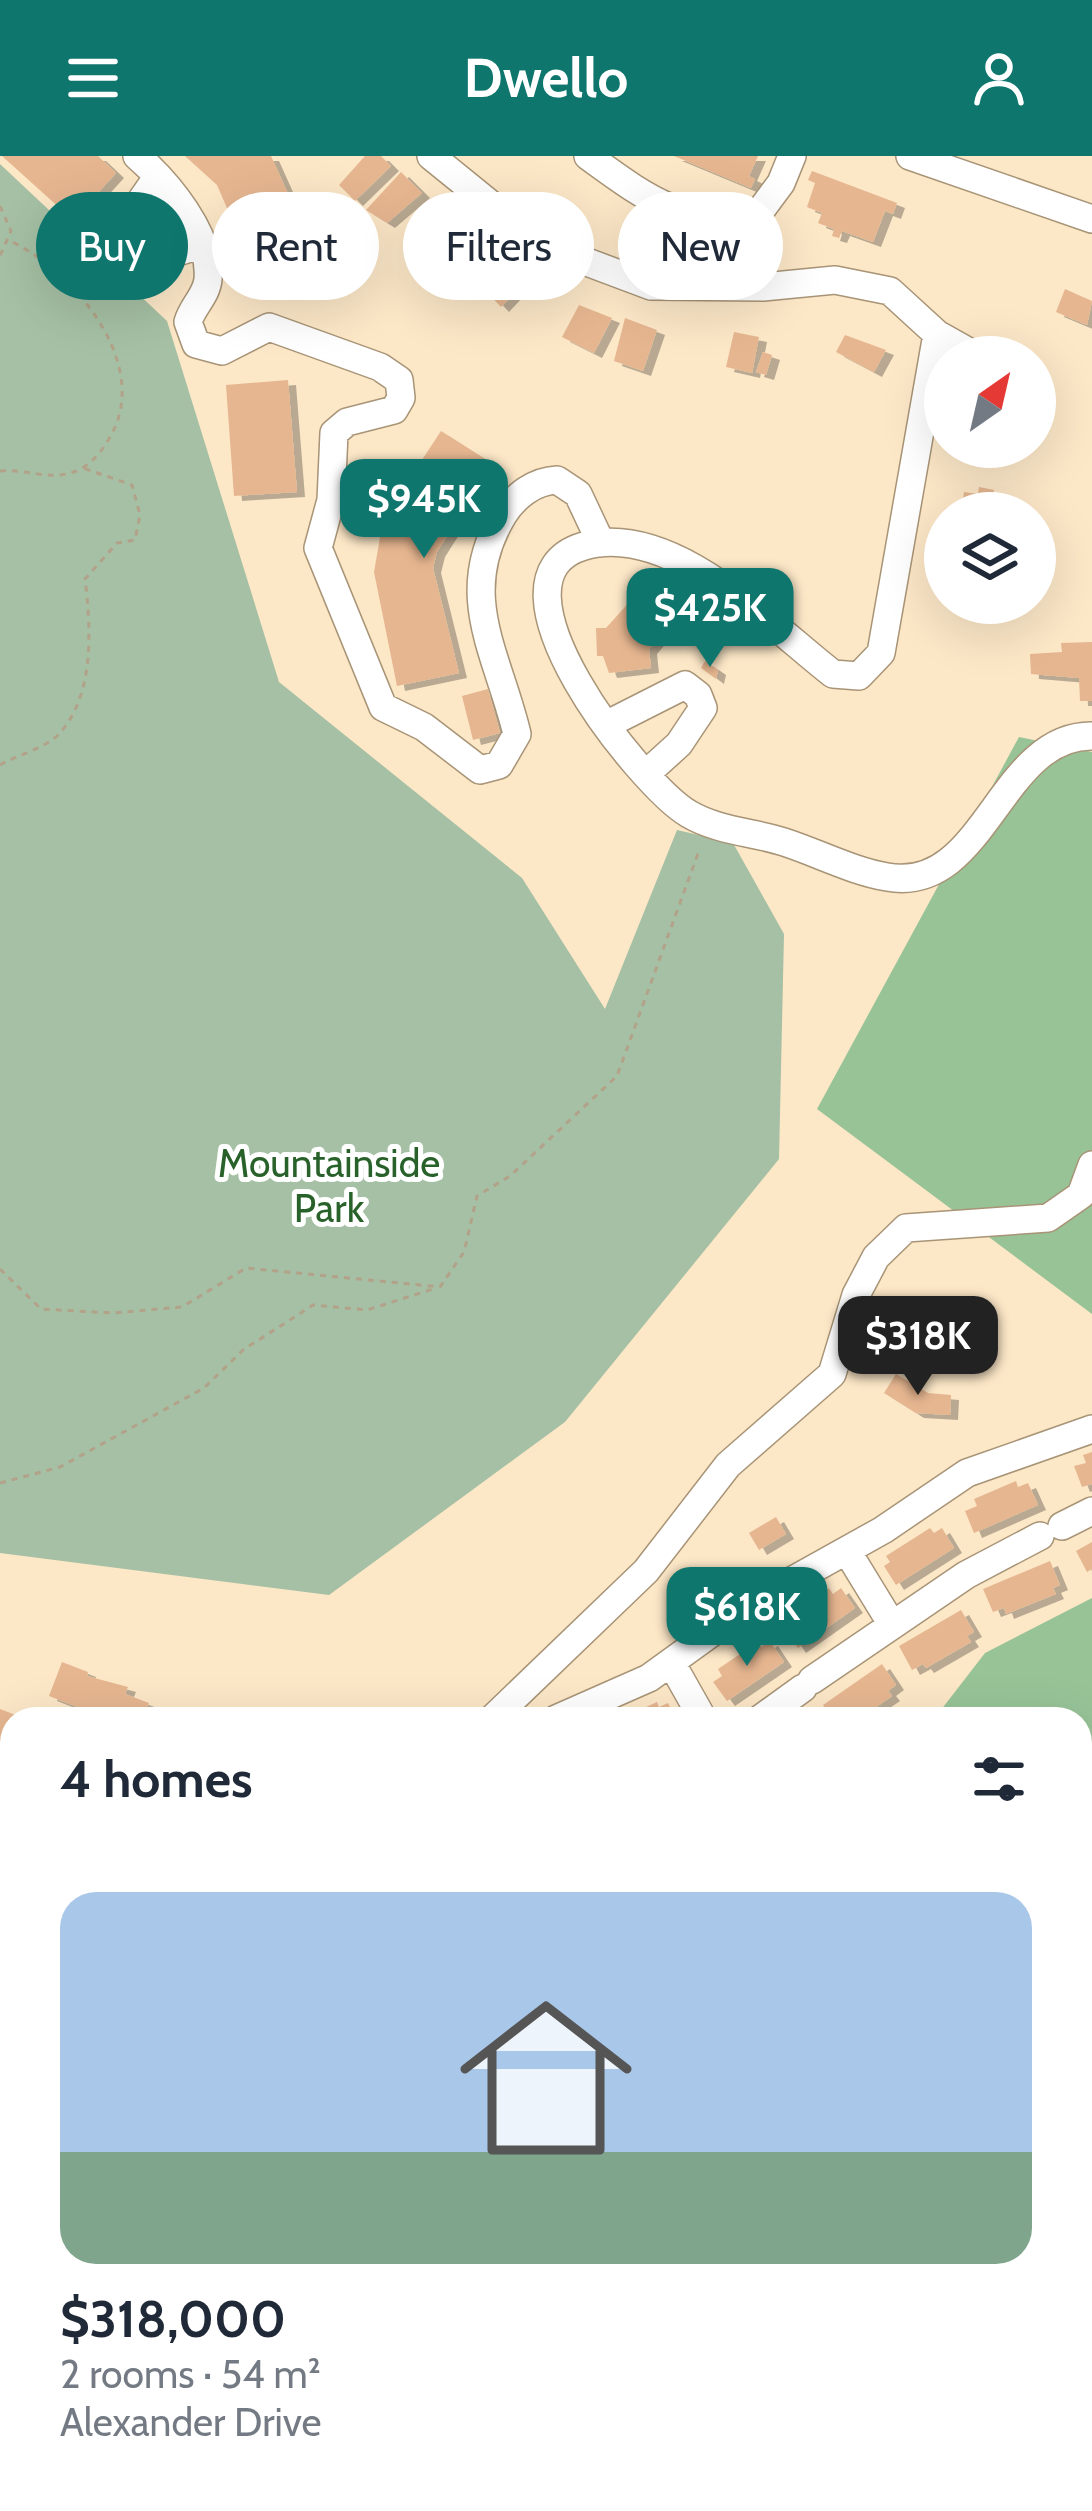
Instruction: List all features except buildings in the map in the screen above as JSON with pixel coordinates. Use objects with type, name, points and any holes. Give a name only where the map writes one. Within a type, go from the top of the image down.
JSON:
[{"type":"street","points":[[137,156],[158,176],[200,245],[208,283],[188,322],[205,350],[222,351],[269,326],[380,367],[399,380],[401,398],[394,410],[347,422],[334,434],[331,500],[318,537],[324,566],[383,707],[424,727],[480,770],[499,765],[518,734],[484,623],[480,570],[488,543],[515,499],[557,480],[578,494],[601,543]]},
{"type":"street","points":[[431,156],[510,220],[578,259],[651,286],[763,287],[836,280],[890,290],[941,336]]},
{"type":"street","points":[[588,156],[676,212],[716,223],[758,214],[781,183],[792,156]]},
{"type":"street","points":[[910,156],[1092,219]]},
{"type":"street","points":[[158,176],[119,231],[148,261],[200,245]]},
{"type":"street","points":[[937,334],[881,653],[868,671],[849,678],[833,674],[737,595],[642,547],[601,543],[557,562],[547,578],[543,599],[573,672],[647,773],[686,812],[712,825],[781,841],[875,875],[917,879],[956,854],[1045,752],[1069,739],[1092,736]]},
{"type":"street","points":[[608,724],[668,690],[685,685],[698,694],[703,708],[698,721],[647,773]]},
{"type":"street","points":[[504,1707],[646,1571],[728,1465],[832,1374],[856,1295],[876,1257],[906,1228],[1048,1218],[1081,1196],[1092,1165]]},
{"type":"street","points":[[581,1707],[672,1664],[754,1602],[847,1551],[967,1473],[1092,1430]]},
{"type":"street","points":[[776,1707],[890,1623],[1092,1511]]},
{"type":"street","points":[[847,1551],[890,1623]]},
{"type":"street","points":[[672,1664],[696,1707]]},
{"type":"path","points":[[0,206],[11,231],[0,256]]},
{"type":"path","points":[[8,240],[48,263],[110,340],[121,368],[125,393],[118,418],[111,436],[83,468]]},
{"type":"path","points":[[0,471],[44,477],[83,468],[132,485],[140,514],[135,540],[117,543],[85,579],[90,622],[83,689],[58,736],[0,764]]},
{"type":"path","points":[[0,1483],[60,1467],[203,1388],[243,1350],[313,1305],[367,1310],[440,1287],[464,1252],[477,1196],[510,1176],[617,1076],[664,939],[712,825]]},
{"type":"path","points":[[0,1269],[41,1309],[112,1313],[182,1307],[246,1268],[440,1287]]},
{"type":"green space","name":"Mountainside Park","points":[[0,164],[36,198],[36,300],[145,300],[167,321],[279,682],[522,878],[605,1009],[677,830],[733,843],[784,934],[779,1159],[565,1422],[329,1595],[0,1553]]},
{"type":"green space","points":[[1019,737],[1092,752],[1092,1314],[817,1109]]},
{"type":"green space","points":[[1092,1598],[1092,1707],[943,1707],[985,1653]]}]
